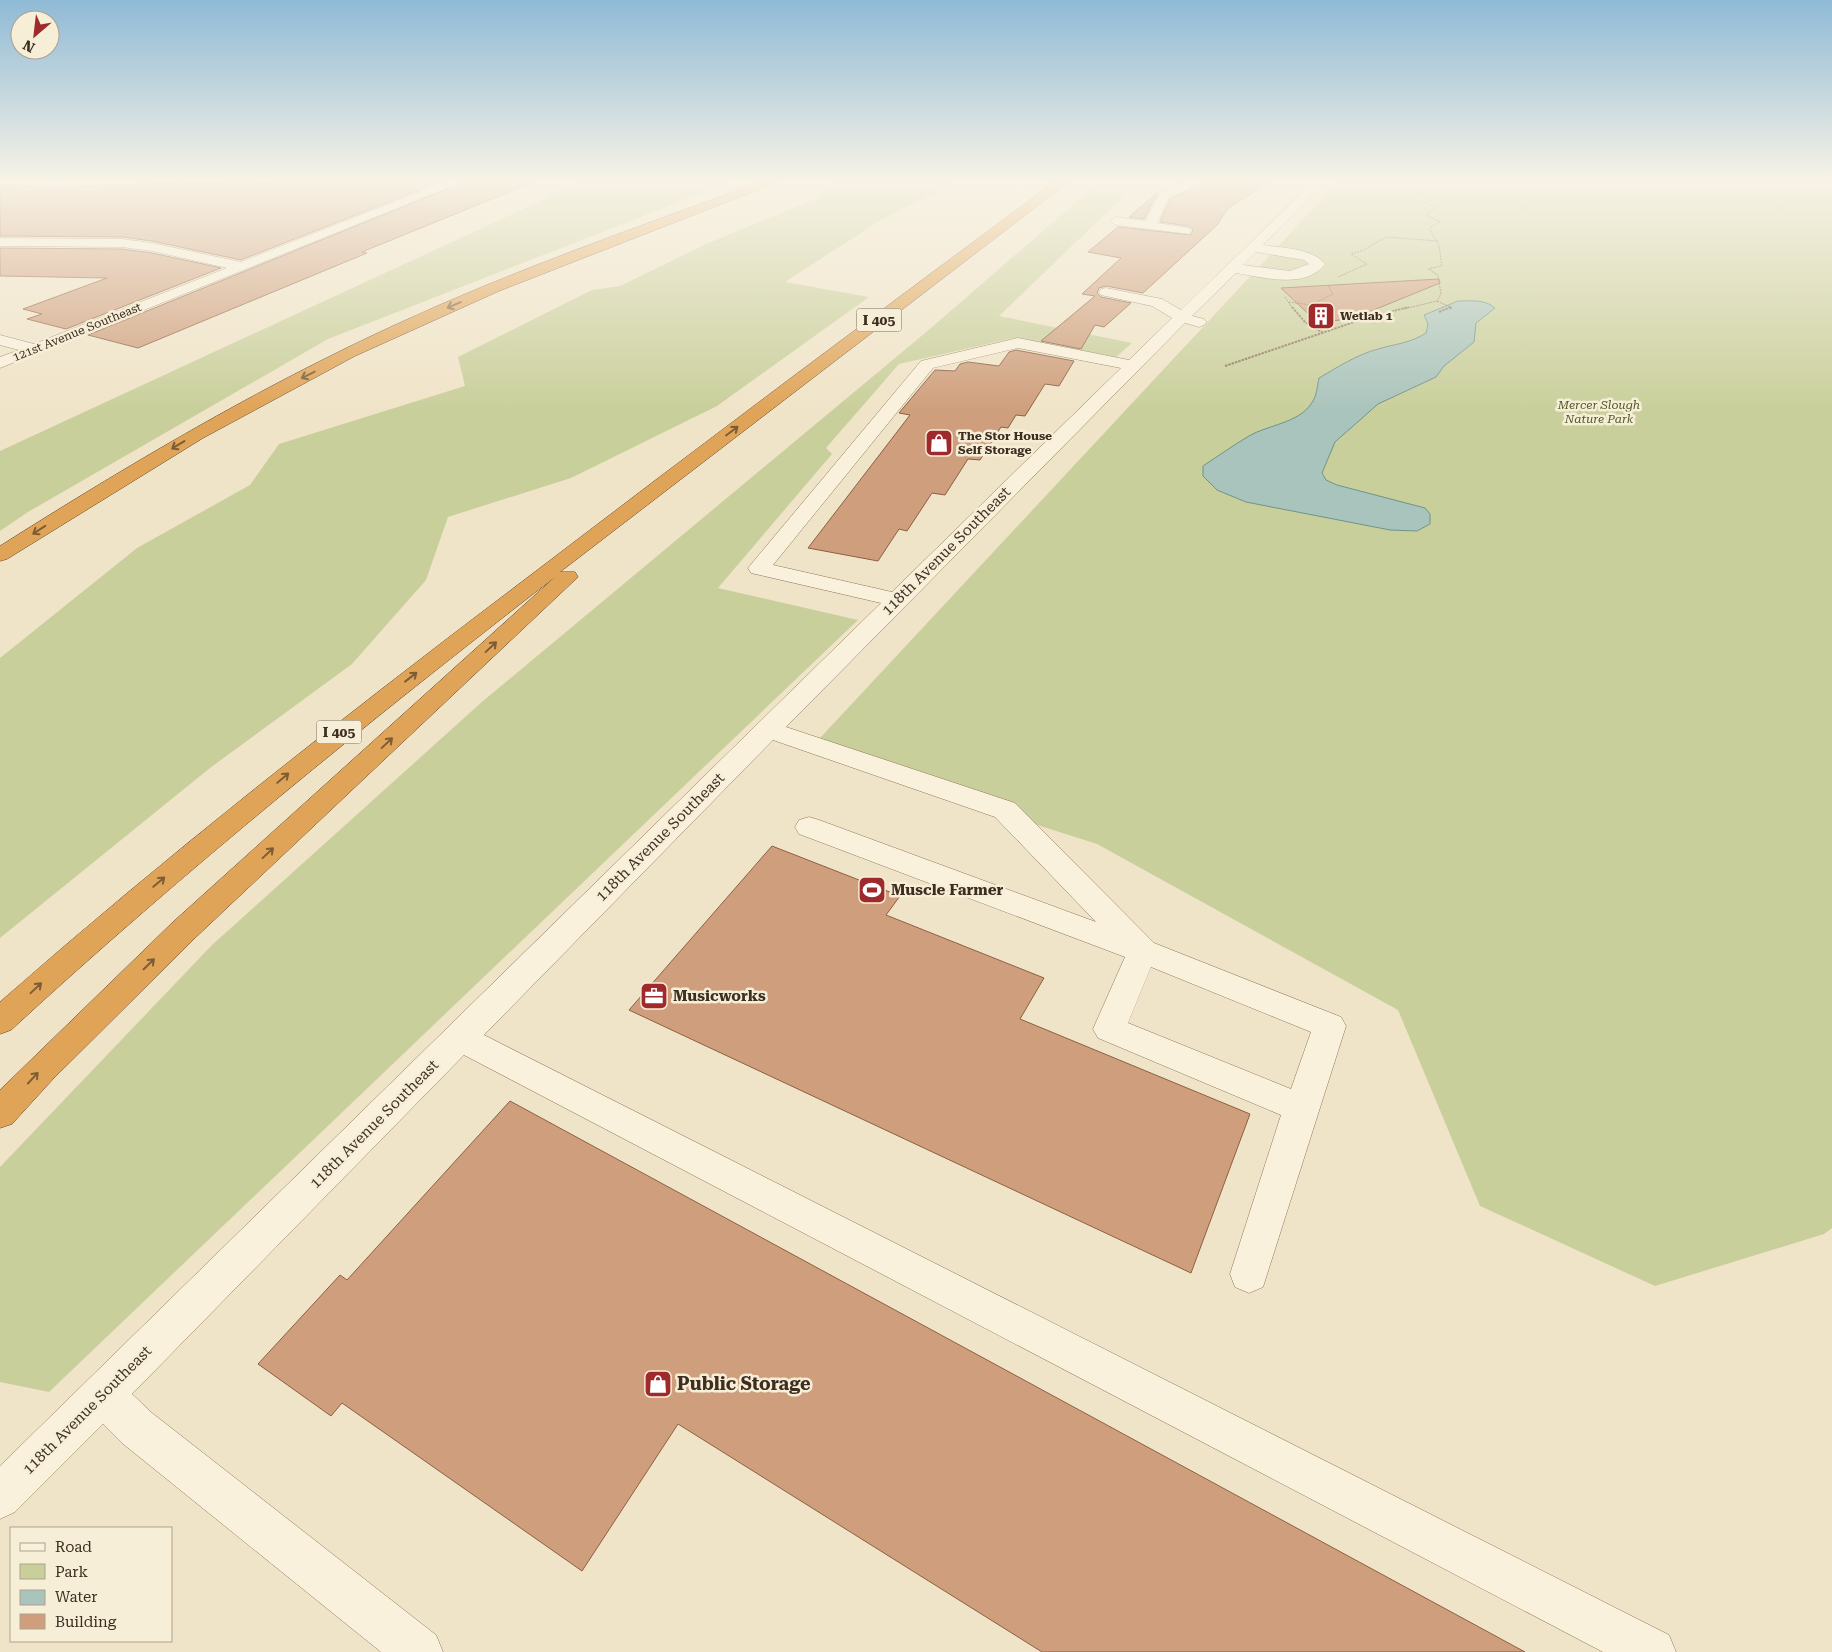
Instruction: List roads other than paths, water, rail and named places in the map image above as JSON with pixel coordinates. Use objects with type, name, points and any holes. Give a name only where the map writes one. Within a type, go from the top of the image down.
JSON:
[{"type":"highway","points":[[0,555],[84,500],[220,420],[357,349],[429,316],[572,257]]},
{"type":"highway","name":"I 405","points":[[0,1022],[69,958],[313,753],[693,460],[962,257]]},
{"type":"highway","points":[[0,1114],[42,1069],[184,930],[693,460]]},
{"type":"street","points":[[194,257],[243,267]]},
{"type":"street","name":"121st Avenue Southeast","points":[[0,363],[268,257]]},
{"type":"street","name":"118th Avenue Southeast","points":[[0,1497],[897,600],[1134,366],[1193,320],[1234,268],[1245,257]]},
{"type":"street","points":[[1234,268],[1298,274],[1309,272],[1318,264],[1308,257]]},
{"type":"street","points":[[1106,292],[1157,302],[1193,320]]},
{"type":"street","points":[[0,340],[35,349]]},
{"type":"street","points":[[897,600],[759,568],[927,364],[1018,343],[1134,366]]},
{"type":"street","points":[[768,730],[1006,810],[1143,951]]},
{"type":"street","points":[[809,827],[1143,951],[1330,1026],[1301,1108],[1249,1274]]},
{"type":"street","points":[[1143,951],[1110,1029],[1301,1108]]},
{"type":"street","points":[[460,1038],[1652,1652]]},
{"type":"street","points":[[102,1395],[137,1428],[419,1652]]},
{"type":"water","points":[[1458,301],[1482,302],[1495,308],[1476,323],[1474,342],[1444,366],[1436,377],[1378,404],[1335,442],[1322,473],[1326,480],[1337,485],[1425,508],[1430,514],[1430,524],[1417,531],[1390,530],[1246,502],[1217,490],[1203,476],[1203,466],[1238,443],[1257,432],[1291,420],[1305,410],[1314,398],[1319,378],[1362,355],[1409,341],[1426,333],[1428,324],[1424,315]]},
{"type":"place","name":"Wetlab 1","points":[[1321,316]]},
{"type":"place","name":"The Stor House Self Storage","points":[[939,443]]},
{"type":"place","name":"Muscle Farmer","points":[[872,890]]},
{"type":"place","name":"Musicworks","points":[[654,996]]},
{"type":"place","name":"Public Storage","points":[[658,1384]]},
{"type":"park label","name":"Mercer Slough Nature Park","points":[[1599,412]]}]
